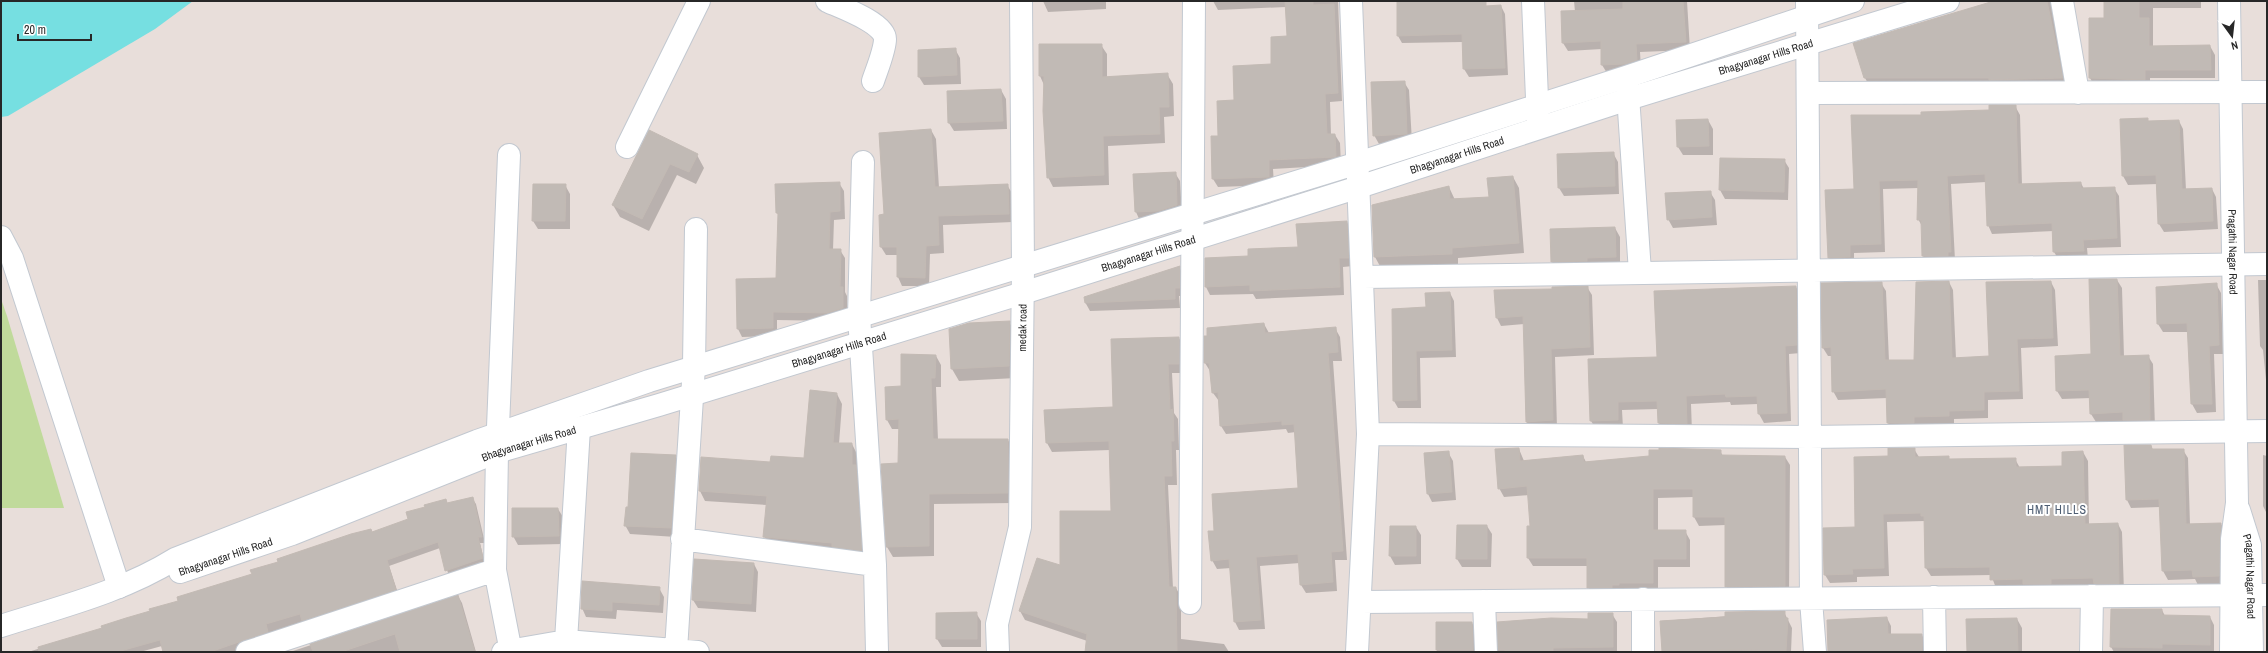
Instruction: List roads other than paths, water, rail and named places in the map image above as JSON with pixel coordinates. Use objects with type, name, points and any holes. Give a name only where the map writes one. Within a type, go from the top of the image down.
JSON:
[{"type":"street","points":[[627,147],[699,1]]},
{"type":"street","points":[[827,1],[869,21],[881,29],[885,38],[874,81]]},
{"type":"street","name":"medak road","points":[[998,652],[997,624],[1020,527],[1023,293],[1021,1]]},
{"type":"street","points":[[1190,603],[1194,1]]},
{"type":"street","points":[[1350,1],[1363,277],[1368,434],[1357,652]]},
{"type":"street","points":[[1533,1],[1538,128]]},
{"type":"street","name":"Bhagyanagar Hills Road","points":[[1,626],[120,587],[147,576],[175,559],[497,443],[694,366],[1023,267],[1192,212],[1358,163],[1626,77],[1807,8],[1853,1]]},
{"type":"street","name":"Bhagyanagar Hills Road","points":[[497,443],[579,428],[692,394],[1023,293],[1359,187],[1628,99],[1948,1]]},
{"type":"street","points":[[2062,1],[2078,93]]},
{"type":"street","name":"Pragathi Nagar Road","points":[[2229,1],[2232,265],[2237,503],[2250,545],[2252,652]]},
{"type":"street","points":[[1807,8],[1811,600],[1815,652]]},
{"type":"street","points":[[1626,77],[1640,272]]},
{"type":"street","points":[[1808,94],[2267,92]]},
{"type":"street","points":[[509,155],[497,443],[495,570],[508,651],[566,641],[698,652]]},
{"type":"street","points":[[863,162],[859,316],[875,565],[877,652]]},
{"type":"street","points":[[676,650],[694,366],[696,229]]},
{"type":"street","points":[[1,237],[12,258],[120,587]]},
{"type":"street","points":[[1363,277],[1808,269],[2267,264]]},
{"type":"street","points":[[566,641],[579,428]]},
{"type":"street","points":[[1368,434],[1809,437],[2267,431]]},
{"type":"street","points":[[682,539],[875,565]]},
{"type":"street","points":[[247,652],[495,570]]},
{"type":"street","points":[[2091,652],[2092,596]]},
{"type":"street","points":[[1360,602],[2250,596]]},
{"type":"street","name":"Pragathi Nagar Road","points":[[2231,652],[2250,596]]},
{"type":"street","points":[[1934,597],[1935,652]]},
{"type":"street","points":[[1643,599],[1643,652]]},
{"type":"street","points":[[1484,600],[1486,652]]},
{"type":"water","points":[[1,1],[193,1],[155,29],[8,116],[1,117]]},
{"type":"district","name":"HMT HILLS","points":[[2057,510]]}]
